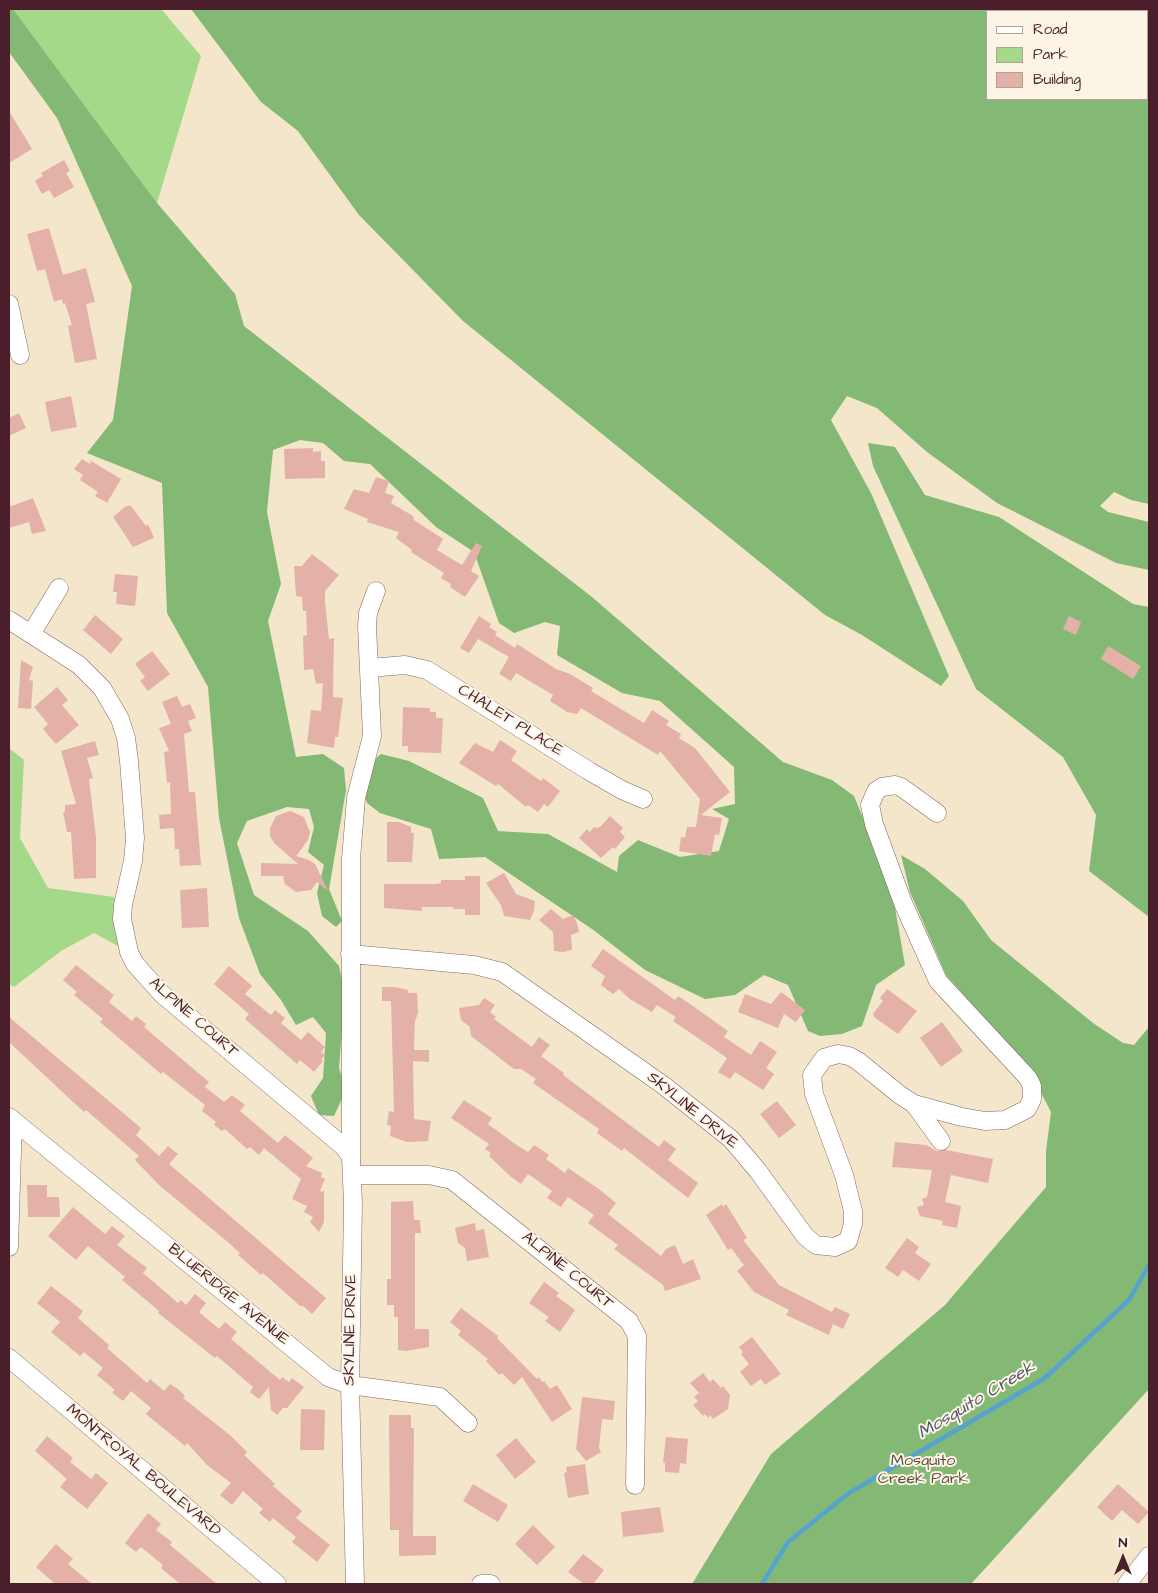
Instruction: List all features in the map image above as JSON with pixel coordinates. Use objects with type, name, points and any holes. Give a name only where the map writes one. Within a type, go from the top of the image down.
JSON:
[{"type":"street","points":[[9,304],[20,355]]},
{"type":"street","points":[[31,634],[59,588]]},
{"type":"street","points":[[350,954],[351,859],[355,812],[372,736],[368,613],[376,591]]},
{"type":"street","name":"ALPINE COURT","points":[[9,620],[79,665],[91,676],[111,702],[126,738],[135,838],[133,861],[122,905],[122,919],[129,952],[135,964],[162,994],[344,1147],[352,1166],[429,1175],[452,1180],[629,1321],[637,1336],[635,1485]]},
{"type":"street","name":"CHALET PLACE","points":[[370,668],[405,666],[427,670],[589,771],[622,790],[643,799]]},
{"type":"street","name":"SKYLINE DRIVE","points":[[355,1584],[350,1385],[352,1166],[350,954],[474,964],[502,972],[663,1085],[731,1139],[758,1171],[805,1236],[816,1245],[835,1247],[848,1240],[853,1224],[853,1211],[844,1175],[814,1094],[812,1075],[817,1065],[824,1058],[831,1055],[849,1056],[914,1104],[970,1118],[1005,1120],[1027,1109],[1032,1099],[1032,1086],[1028,1078],[938,981],[912,926],[874,824],[871,814],[872,796],[882,787],[901,786],[937,813]]},
{"type":"street","points":[[914,1104],[941,1141]]},
{"type":"street","points":[[9,1247],[11,1118]]},
{"type":"street","name":"BLUERIDGE AVENUE","points":[[11,1118],[328,1377],[350,1385],[440,1397],[468,1423]]},
{"type":"street","name":"MONTROYAL BOULEVARD","points":[[9,1358],[277,1584]]},
{"type":"street","points":[[1126,1584],[1149,1556]]},
{"type":"street","points":[[481,1584],[491,1584]]},
{"type":"green space","points":[[9,9],[13,9],[157,203],[235,294],[244,326],[592,597],[783,762],[832,780],[854,796],[871,837],[895,908],[905,965],[876,985],[862,1026],[842,1034],[820,1036],[808,1031],[788,985],[764,975],[735,995],[705,999],[645,970],[592,929],[485,857],[439,859],[431,829],[380,813],[367,803],[356,775],[381,754],[409,761],[483,798],[498,831],[548,834],[617,872],[619,856],[638,840],[680,857],[719,851],[729,819],[712,809],[735,804],[734,767],[660,701],[622,693],[557,655],[560,626],[545,622],[514,633],[499,623],[474,552],[436,527],[370,464],[344,461],[323,443],[300,440],[273,450],[267,512],[281,584],[268,621],[296,757],[323,754],[344,768],[346,790],[329,889],[342,921],[336,927],[322,916],[317,893],[324,865],[308,852],[314,827],[309,809],[287,807],[247,821],[237,843],[254,895],[308,931],[339,966],[345,993],[339,1068],[346,1090],[334,1116],[319,1115],[311,1096],[323,1078],[326,1033],[313,1017],[296,1025],[281,1000],[260,974],[239,918],[219,818],[208,687],[167,613],[162,483],[87,453],[113,420],[132,286],[57,118],[9,52]]},
{"type":"green space","points":[[13,9],[161,9],[201,56],[157,203]]},
{"type":"green space","points":[[191,9],[1149,9],[1149,504],[1131,500],[1114,492],[1100,506],[1108,512],[1149,522],[1149,570],[1116,563],[997,503],[927,452],[877,408],[847,396],[831,420],[871,493],[949,676],[941,686],[862,635],[825,615],[463,321],[359,215],[298,131],[261,102]]},
{"type":"green space","points":[[868,443],[895,447],[925,495],[999,517],[1133,604],[1149,607],[1149,917],[1089,871],[1096,815],[1063,757],[976,689],[873,466]]},
{"type":"green space","points":[[9,748],[24,760],[20,838],[48,888],[114,897],[129,952],[94,933],[61,951],[14,987],[9,984]]},
{"type":"green space","name":"Mosquito Creek Park","points":[[901,855],[925,869],[963,901],[991,940],[1093,1023],[1123,1043],[1134,1045],[1149,1027],[1149,1389],[971,1584],[692,1584],[771,1454],[945,1305],[1046,1187],[1046,1151],[1051,1112],[1026,1064],[946,975],[910,892]]},
{"type":"building","points":[[9,111],[32,149],[9,163]]},
{"type":"building","points":[[64,160],[70,171],[66,173],[74,187],[54,198],[49,190],[42,194],[35,181],[43,176],[41,173]]},
{"type":"building","points":[[49,228],[63,275],[86,268],[95,302],[86,304],[97,359],[75,363],[68,326],[72,325],[65,303],[63,304],[62,299],[54,302],[45,269],[37,271],[27,234]]},
{"type":"building","points":[[71,396],[77,427],[51,432],[45,402]]},
{"type":"building","points":[[19,413],[26,428],[9,436],[9,418]]},
{"type":"building","points":[[313,448],[313,452],[321,451],[321,461],[325,461],[325,478],[285,479],[284,449]]},
{"type":"building","points":[[82,459],[90,464],[91,461],[121,479],[107,503],[95,496],[98,492],[80,480],[83,475],[74,469]]},
{"type":"building","points":[[376,477],[389,481],[385,493],[394,496],[391,503],[413,516],[414,520],[443,539],[437,550],[462,565],[476,543],[482,546],[471,571],[479,576],[465,597],[450,587],[451,584],[441,578],[444,573],[411,552],[412,550],[396,538],[399,532],[367,522],[368,519],[344,509],[354,489],[369,493]]},
{"type":"building","points":[[33,498],[46,531],[32,534],[29,522],[9,528],[9,507]]},
{"type":"building","points":[[126,506],[131,506],[146,526],[148,524],[154,538],[133,547],[113,517]]},
{"type":"building","points":[[312,554],[339,575],[325,591],[329,639],[334,638],[333,697],[343,698],[338,737],[335,737],[334,748],[307,743],[311,710],[321,711],[323,683],[316,684],[313,669],[304,670],[303,636],[307,635],[306,611],[303,611],[302,597],[296,596],[294,566],[302,566]]},
{"type":"building","points":[[115,574],[138,576],[135,606],[116,604],[117,592],[113,592]]},
{"type":"building","points":[[95,615],[123,639],[111,654],[83,630]]},
{"type":"building","points":[[479,616],[491,624],[489,627],[497,632],[495,635],[515,648],[517,644],[556,669],[570,674],[593,688],[591,691],[644,723],[652,710],[669,721],[666,725],[681,734],[679,738],[695,748],[730,792],[701,815],[722,818],[719,835],[715,834],[711,856],[679,851],[681,837],[685,838],[687,827],[696,827],[700,799],[660,751],[658,755],[581,708],[577,714],[567,712],[550,701],[553,695],[516,673],[511,681],[499,674],[509,657],[478,639],[469,653],[460,648]]},
{"type":"building","points":[[1069,616],[1081,622],[1076,635],[1063,629]]},
{"type":"building","points":[[1108,646],[1141,666],[1133,679],[1101,659]]},
{"type":"building","points":[[152,651],[170,674],[148,691],[140,681],[145,677],[135,664]]},
{"type":"building","points":[[21,660],[33,667],[29,680],[33,681],[31,709],[18,708]]},
{"type":"building","points":[[57,687],[68,700],[62,705],[79,725],[56,744],[43,729],[48,724],[34,707]]},
{"type":"building","points":[[177,696],[182,707],[190,704],[196,718],[188,721],[192,731],[184,734],[189,792],[195,792],[201,865],[180,866],[179,849],[175,849],[174,828],[160,829],[159,815],[171,814],[170,782],[167,783],[164,752],[169,751],[159,728],[171,724],[162,702]]},
{"type":"building","points":[[403,707],[430,708],[430,712],[436,712],[436,718],[443,718],[441,753],[408,752],[408,746],[402,746]]},
{"type":"building","points":[[500,740],[517,751],[511,760],[541,781],[543,778],[560,791],[548,807],[544,804],[538,812],[528,805],[526,807],[498,784],[496,786],[459,763],[475,743],[493,752]]},
{"type":"building","points":[[95,741],[99,755],[87,758],[93,778],[89,779],[96,838],[96,878],[74,879],[71,832],[67,832],[63,812],[65,812],[65,805],[76,804],[61,751]]},
{"type":"building","points":[[290,811],[304,817],[310,832],[308,840],[296,856],[315,864],[328,891],[317,882],[311,890],[296,892],[285,884],[283,876],[261,876],[261,863],[298,864],[274,843],[270,836],[270,828],[276,816]]},
{"type":"building","points":[[610,816],[623,828],[620,832],[625,837],[615,849],[613,847],[601,858],[579,838],[587,829],[590,832],[594,827],[600,827]]},
{"type":"building","points":[[387,822],[399,822],[411,827],[411,833],[414,833],[412,862],[387,862]]},
{"type":"building","points":[[504,873],[516,894],[535,901],[534,911],[530,920],[504,916],[501,905],[486,883]]},
{"type":"building","points":[[465,876],[480,876],[480,915],[465,915],[465,909],[453,909],[453,907],[422,907],[422,911],[384,908],[384,884],[436,884],[441,883],[441,880],[465,880]]},
{"type":"building","points":[[207,888],[209,927],[182,928],[180,890]]},
{"type":"building","points":[[551,909],[563,919],[573,915],[579,932],[571,935],[572,950],[554,951],[553,932],[539,920]]},
{"type":"building","points":[[603,949],[675,1000],[678,996],[728,1031],[724,1037],[751,1055],[760,1041],[777,1052],[766,1068],[774,1074],[763,1090],[735,1072],[730,1079],[718,1072],[727,1058],[673,1021],[676,1017],[657,1005],[652,1012],[630,999],[619,989],[613,994],[601,985],[605,976],[591,966]]},
{"type":"building","points":[[76,965],[114,995],[109,1002],[132,1021],[136,1016],[146,1024],[144,1027],[209,1082],[205,1087],[224,1102],[232,1095],[245,1105],[240,1111],[278,1143],[285,1135],[313,1158],[306,1166],[322,1173],[321,1177],[325,1179],[320,1191],[324,1190],[324,1222],[319,1232],[310,1222],[313,1217],[304,1212],[307,1206],[292,1199],[301,1179],[264,1148],[259,1155],[250,1147],[247,1149],[225,1129],[222,1131],[214,1125],[216,1122],[202,1111],[205,1105],[163,1072],[161,1074],[100,1022],[103,1019],[74,995],[77,992],[63,980]]},
{"type":"building","points":[[229,966],[252,986],[245,994],[271,1015],[275,1010],[285,1018],[281,1023],[301,1040],[308,1032],[325,1047],[321,1052],[325,1055],[321,1060],[323,1061],[314,1072],[300,1060],[297,1064],[245,1019],[249,1014],[214,984]]},
{"type":"building","points":[[382,987],[395,987],[408,990],[408,993],[417,993],[418,1013],[415,1021],[414,1050],[429,1050],[429,1062],[413,1061],[414,1119],[431,1121],[428,1141],[407,1142],[390,1136],[391,1126],[387,1125],[389,1111],[394,1112],[391,1001],[382,1001]]},
{"type":"building","points":[[887,989],[917,1011],[898,1034],[874,1017],[873,1014],[883,1001],[880,998]]},
{"type":"building","points":[[781,992],[805,1010],[796,1022],[784,1014],[778,1028],[738,1012],[745,994],[771,1004]]},
{"type":"building","points":[[484,998],[495,1005],[490,1012],[496,1017],[494,1019],[532,1047],[539,1037],[550,1045],[541,1056],[564,1073],[563,1075],[659,1147],[664,1140],[676,1149],[668,1160],[698,1183],[688,1198],[624,1148],[622,1151],[597,1133],[599,1129],[533,1083],[536,1079],[521,1069],[514,1069],[471,1036],[470,1027],[461,1020],[459,1008],[479,1005]]},
{"type":"building","points":[[9,1017],[141,1128],[136,1135],[159,1156],[168,1146],[178,1154],[169,1164],[326,1298],[312,1314],[303,1306],[300,1306],[263,1273],[261,1275],[238,1255],[240,1253],[229,1243],[159,1185],[135,1160],[139,1156],[86,1110],[84,1112],[9,1042]]},
{"type":"building","points":[[942,1022],[963,1051],[941,1067],[920,1038]]},
{"type":"building","points":[[464,1100],[492,1118],[488,1124],[515,1144],[528,1152],[534,1145],[549,1155],[546,1159],[565,1173],[568,1168],[599,1189],[616,1203],[608,1214],[661,1256],[666,1249],[675,1245],[683,1264],[693,1259],[701,1279],[665,1291],[663,1285],[614,1249],[618,1245],[588,1223],[594,1215],[568,1197],[561,1207],[547,1198],[552,1191],[528,1174],[521,1184],[510,1176],[489,1156],[491,1153],[485,1149],[489,1144],[451,1118]]},
{"type":"building","points":[[777,1101],[796,1125],[779,1138],[760,1114]]},
{"type":"building","points":[[895,1142],[926,1145],[937,1151],[946,1150],[993,1159],[988,1183],[951,1175],[945,1202],[961,1206],[957,1228],[942,1225],[943,1221],[920,1216],[917,1207],[924,1205],[922,1199],[927,1197],[932,1170],[892,1167]]},
{"type":"building","points":[[27,1185],[47,1185],[47,1197],[59,1197],[60,1217],[28,1217]]},
{"type":"building","points":[[413,1201],[414,1220],[420,1220],[421,1233],[415,1233],[415,1329],[429,1329],[429,1347],[406,1351],[398,1350],[398,1317],[394,1317],[394,1305],[387,1305],[387,1279],[391,1279],[391,1202]]},
{"type":"building","points":[[722,1204],[723,1207],[726,1204],[747,1238],[743,1240],[779,1285],[832,1312],[835,1307],[850,1314],[843,1329],[833,1324],[829,1335],[786,1315],[789,1310],[754,1292],[737,1271],[744,1265],[731,1248],[728,1250],[706,1215]]},
{"type":"building","points":[[73,1207],[105,1234],[112,1226],[125,1236],[117,1245],[147,1268],[143,1273],[178,1303],[181,1300],[186,1305],[195,1294],[206,1303],[199,1312],[219,1329],[225,1322],[237,1332],[231,1339],[280,1380],[282,1377],[289,1382],[292,1378],[304,1387],[287,1408],[283,1408],[277,1415],[271,1410],[269,1387],[259,1399],[250,1392],[253,1387],[217,1356],[215,1358],[158,1313],[159,1311],[122,1280],[125,1277],[88,1246],[76,1260],[48,1236]]},
{"type":"building","points":[[475,1223],[476,1231],[484,1229],[489,1257],[467,1261],[465,1248],[458,1243],[455,1228]]},
{"type":"building","points":[[907,1238],[919,1247],[915,1253],[931,1264],[919,1281],[903,1270],[898,1277],[885,1268]]},
{"type":"building","points":[[544,1282],[559,1293],[556,1296],[575,1310],[560,1332],[545,1321],[549,1317],[529,1303]]},
{"type":"building","points":[[51,1286],[83,1311],[78,1318],[109,1345],[107,1348],[147,1383],[150,1379],[164,1391],[170,1384],[178,1389],[185,1396],[183,1398],[231,1436],[247,1452],[244,1455],[275,1484],[273,1486],[302,1511],[296,1518],[330,1545],[317,1562],[292,1542],[296,1537],[273,1518],[270,1522],[259,1513],[263,1509],[243,1491],[232,1505],[220,1495],[231,1483],[207,1465],[187,1443],[185,1446],[146,1414],[151,1408],[131,1391],[123,1401],[114,1394],[112,1392],[115,1390],[97,1375],[103,1368],[84,1352],[80,1356],[51,1332],[60,1322],[37,1303]]},
{"type":"building","points":[[461,1308],[498,1336],[497,1338],[537,1379],[539,1377],[550,1389],[557,1385],[572,1409],[552,1422],[522,1377],[514,1385],[502,1373],[499,1375],[486,1361],[488,1359],[458,1335],[461,1331],[450,1322]]},
{"type":"building","points":[[752,1337],[781,1374],[765,1385],[761,1379],[751,1386],[740,1372],[749,1364],[741,1354],[743,1352],[739,1347]]},
{"type":"building","points":[[703,1373],[710,1382],[713,1379],[721,1388],[723,1386],[730,1395],[728,1409],[713,1419],[710,1415],[708,1418],[705,1414],[703,1416],[693,1405],[698,1401],[694,1397],[699,1393],[690,1383]]},
{"type":"building","points":[[582,1397],[615,1401],[613,1420],[602,1419],[599,1448],[601,1452],[586,1461],[576,1449]]},
{"type":"building","points":[[301,1409],[325,1410],[324,1450],[300,1450]]},
{"type":"building","points":[[389,1415],[411,1415],[411,1428],[414,1428],[413,1536],[436,1536],[436,1555],[399,1556],[399,1530],[390,1530]]},
{"type":"building","points":[[47,1436],[73,1458],[70,1462],[91,1479],[96,1473],[108,1483],[87,1509],[60,1487],[67,1479],[35,1451]]},
{"type":"building","points":[[666,1437],[688,1439],[686,1464],[680,1463],[679,1473],[665,1472],[665,1463],[663,1463]]},
{"type":"building","points":[[516,1438],[536,1462],[515,1479],[496,1455]]},
{"type":"building","points":[[585,1464],[589,1494],[568,1498],[564,1473],[567,1472],[566,1467]]},
{"type":"building","points":[[473,1484],[508,1505],[498,1522],[463,1501]]},
{"type":"building","points":[[1118,1484],[1149,1512],[1138,1524],[1122,1510],[1112,1521],[1097,1507]]},
{"type":"building","points":[[660,1507],[664,1532],[623,1537],[621,1512]]},
{"type":"building","points":[[148,1513],[161,1524],[156,1530],[172,1542],[170,1545],[217,1584],[180,1584],[161,1568],[163,1565],[141,1547],[136,1552],[125,1543]]},
{"type":"building","points":[[533,1525],[555,1547],[537,1565],[515,1544]]},
{"type":"building","points":[[56,1544],[73,1559],[68,1564],[92,1584],[55,1584],[36,1567]]},
{"type":"building","points":[[583,1554],[604,1570],[593,1584],[584,1584],[568,1572]]},
{"type":"waterway","name":"Mosquito Creek","points":[[762,1584],[788,1542],[849,1493],[1045,1378],[1129,1300],[1149,1265]]}]
